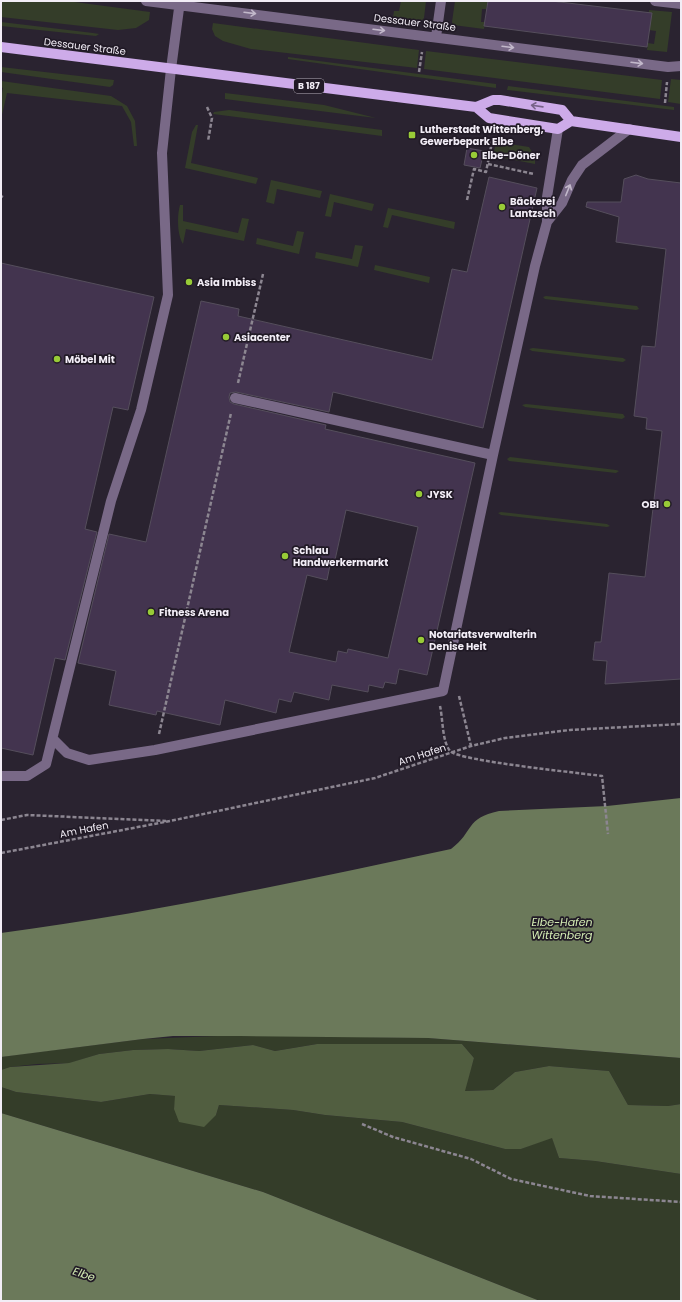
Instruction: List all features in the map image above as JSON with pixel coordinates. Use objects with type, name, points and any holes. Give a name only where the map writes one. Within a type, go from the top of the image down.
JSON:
[{"type":"main road","name":"Dessauer Straße","points":[[1,47],[476,107],[493,100],[562,110],[570,121]]},
{"type":"main road","name":"Dessauer Straße","points":[[476,107],[489,118],[558,129]]},
{"type":"main road","points":[[558,129],[570,121],[681,137]]},
{"type":"street","name":"Dessauer Straße","points":[[146,1],[180,4],[220,12],[232,11],[668,67],[681,66]]},
{"type":"street","points":[[436,37],[441,1]]},
{"type":"street","points":[[655,1],[681,4]]},
{"type":"street","points":[[1,776],[27,776],[46,764],[111,501],[141,410],[168,295],[162,153],[170,69],[180,4]]},
{"type":"street","points":[[53,740],[67,753],[89,760],[155,750],[443,691],[493,455],[535,266],[547,222],[547,197],[558,129]]},
{"type":"street","points":[[547,222],[562,203],[572,180],[582,165],[629,129]]},
{"type":"street","points":[[235,398],[493,455]]},
{"type":"path","points":[[419,72],[424,36]]},
{"type":"path","points":[[665,103],[668,67]]},
{"type":"path","points":[[207,107],[212,118],[208,141]]},
{"type":"path","points":[[467,200],[474,169],[486,172],[493,137]]},
{"type":"path","points":[[488,164],[550,178]]},
{"type":"path","points":[[155,750],[263,274]]},
{"type":"path","points":[[443,691],[458,694],[471,746]]},
{"type":"path","points":[[440,706],[447,746],[452,753],[493,762],[602,776],[608,834]]},
{"type":"path","name":"Am Hafen","points":[[1,853],[170,821],[376,778],[471,746],[504,738],[570,730],[681,724]]},
{"type":"path","name":"Am Hafen","points":[[1,820],[27,815],[170,821]]},
{"type":"path","points":[[362,1124],[393,1137],[471,1159],[510,1180],[590,1196],[681,1202]]},
{"type":"shaded area","points":[[1,1],[67,1],[150,12],[149,20],[136,28],[118,30],[1,17]]},
{"type":"shaded area","points":[[401,1],[426,1],[424,18],[421,21],[393,17],[394,11],[399,11]]},
{"type":"shaded area","points":[[455,1],[488,1],[486,9],[482,9],[481,22],[485,22],[484,29],[453,25],[452,22]]},
{"type":"shaded area","points":[[649,10],[672,12],[667,52],[647,50],[648,43],[654,44],[656,31],[649,30]]},
{"type":"shaded area","points":[[1,22],[99,34],[96,36],[1,26]]},
{"type":"shaded area","points":[[213,23],[419,50],[417,68],[251,49],[223,41],[215,36],[212,29]]},
{"type":"shaded area","points":[[426,51],[662,80],[660,99],[424,69]]},
{"type":"shaded area","points":[[288,57],[496,84],[496,88],[288,59]]},
{"type":"shaded area","points":[[1,67],[114,80],[113,85],[110,87],[1,72]]},
{"type":"shaded area","points":[[671,79],[681,80],[681,104],[668,102]]},
{"type":"shaded area","points":[[1,81],[111,96],[127,106],[135,121],[137,146],[134,146],[131,122],[122,106],[7,93],[1,119],[1,97],[3,88],[1,87]]},
{"type":"shaded area","points":[[508,86],[674,107],[674,110],[507,90]]},
{"type":"shaded area","points":[[225,93],[324,105],[376,118],[225,99]]},
{"type":"shaded area","points":[[229,110],[382,130],[382,136],[213,114],[214,112]]},
{"type":"shaded area","points":[[196,125],[198,125],[191,163],[258,178],[256,184],[185,168],[192,132]]},
{"type":"shaded area","points":[[496,142],[529,147],[535,157],[535,164],[493,156]]},
{"type":"shaded area","points":[[271,180],[322,191],[320,198],[277,189],[274,204],[266,202]]},
{"type":"shaded area","points":[[330,194],[374,204],[372,211],[334,202],[331,217],[325,216]]},
{"type":"shaded area","points":[[180,205],[183,205],[183,221],[238,233],[242,218],[249,219],[244,241],[186,229],[183,244],[178,225]]},
{"type":"shaded area","points":[[388,208],[455,222],[454,229],[392,215],[388,228],[383,227]]},
{"type":"shaded area","points":[[297,231],[304,232],[299,254],[256,244],[257,238],[293,246]]},
{"type":"shaded area","points":[[355,245],[363,246],[358,267],[315,258],[316,252],[352,259]]},
{"type":"shaded area","points":[[375,265],[430,277],[429,283],[374,270]]},
{"type":"shaded area","points":[[546,296],[637,306],[639,309],[636,310],[545,299],[543,297]]},
{"type":"shaded area","points":[[533,348],[623,358],[626,360],[623,362],[532,351],[529,349]]},
{"type":"shaded area","points":[[526,404],[623,414],[625,417],[622,419],[525,407],[522,405]]},
{"type":"shaded area","points":[[510,457],[619,471],[616,473],[509,461],[507,459]]},
{"type":"shaded area","points":[[501,512],[607,524],[610,526],[607,527],[501,515],[498,513]]},
{"type":"shaded area","points":[[241,1035],[428,1038],[681,1058],[681,1104],[668,1106],[628,1105],[609,1071],[549,1066],[515,1072],[493,1090],[464,1091],[474,1058],[462,1044],[317,1044],[275,1051],[253,1045],[199,1051],[168,1049],[133,1050],[99,1054],[70,1063],[37,1064],[10,1067],[1,1070],[1,1057],[14,1055],[143,1039]]},
{"type":"shaded area","points":[[317,1044],[462,1044],[474,1058],[465,1091],[493,1090],[515,1072],[549,1066],[609,1071],[628,1105],[668,1106],[681,1104],[681,1174],[595,1161],[559,1158],[552,1138],[521,1149],[505,1149],[402,1122],[325,1115],[293,1110],[219,1105],[216,1115],[204,1127],[179,1122],[174,1109],[175,1096],[150,1094],[101,1102],[16,1092],[1,1087],[1,1070],[10,1067],[69,1063],[99,1054],[133,1050],[168,1049],[199,1051],[253,1045],[275,1051]]},
{"type":"shaded area","points":[[1,1087],[16,1092],[101,1102],[150,1094],[176,1096],[174,1109],[216,1115],[219,1105],[293,1110],[325,1115],[402,1122],[505,1149],[521,1149],[552,1137],[559,1158],[595,1161],[681,1174],[681,1301],[540,1301],[263,1192],[1,1113]]},
{"type":"water","name":"Elbe-Hafen Wittenberg","points":[[681,798],[681,1058],[428,1038],[240,1036],[173,1036],[1,1057],[1,933],[170,906],[451,849],[480,818],[499,811],[607,806]]},
{"type":"water","name":"Elbe","points":[[1,1113],[263,1192],[540,1301],[1,1301]]},
{"type":"building","points":[[488,1],[551,1],[652,13],[647,47],[484,26]]},
{"type":"building","name":"Elbe-Döner","points":[[467,148],[484,151],[480,168],[464,165]]},
{"type":"building","name":"OBI","points":[[636,175],[648,179],[681,183],[681,679],[605,684],[607,661],[593,660],[595,642],[601,642],[609,573],[645,577],[662,431],[646,429],[647,418],[634,416],[642,346],[655,347],[666,249],[616,242],[619,217],[586,207],[587,202],[621,202],[624,179]]},
{"type":"building","points":[[489,177],[537,188],[483,428],[333,392],[329,412],[236,392],[230,393],[229,397],[230,402],[234,404],[326,425],[325,429],[475,463],[427,675],[399,669],[396,684],[385,682],[383,688],[369,685],[368,692],[332,685],[329,700],[294,692],[291,702],[279,699],[276,713],[225,700],[220,725],[157,711],[156,715],[109,705],[116,671],[78,663],[109,534],[146,542],[201,301],[239,309],[238,316],[432,360],[452,269],[467,272]],"holes":[[[346,510],[418,527],[388,658],[348,649],[347,653],[338,651],[336,662],[289,652],[307,575],[327,580],[331,560],[335,560]]]},
{"type":"building","points":[[1,263],[154,297],[128,410],[113,407],[85,529],[97,532],[65,660],[55,658],[33,755],[1,748]]},
{"type":"place","name":"Lutherstadt Wittenberg, Gewerbepark Elbe","points":[[412,135]]},
{"type":"place","name":"Elbe-Döner","points":[[474,155]]},
{"type":"place","name":"Bäckerei Lantzsch","points":[[502,207]]},
{"type":"place","name":"Asia Imbiss","points":[[189,282]]},
{"type":"place","name":"Asiacenter","points":[[226,337]]},
{"type":"place","name":"Möbel Mit","points":[[57,359]]},
{"type":"place","name":"JYSK","points":[[419,494]]},
{"type":"place","name":"OBI","points":[[667,504]]},
{"type":"place","name":"Schlau Handwerkermarkt","points":[[285,556]]},
{"type":"place","name":"Fitness Arena","points":[[151,612]]},
{"type":"place","name":"Notariatsverwalterin Denise Heit","points":[[421,640]]}]
